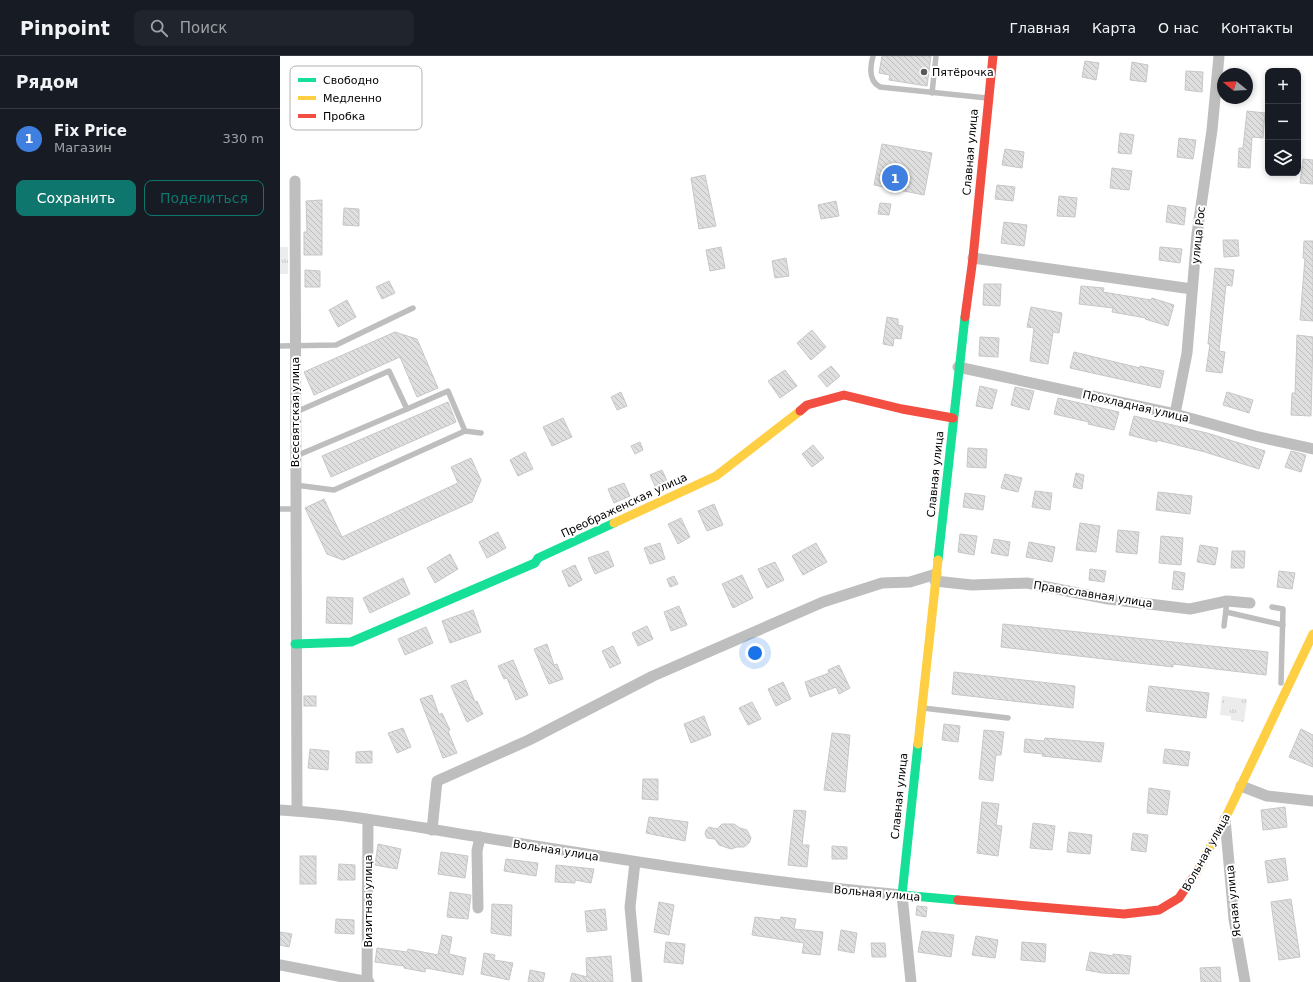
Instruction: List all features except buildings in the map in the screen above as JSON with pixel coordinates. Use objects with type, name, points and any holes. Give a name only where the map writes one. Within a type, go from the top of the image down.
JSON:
[{"type":"street","name":"Славная улица","points":[[902,895],[958,367],[973,258],[992,56]]},
{"type":"street","name":"улица Рос","points":[[1175,414],[1188,353],[1197,234],[1212,130],[1219,56]]},
{"type":"street","name":"Всесвятская улица","points":[[295,181],[296,346],[294,509],[297,811]]},
{"type":"street","points":[[973,258],[1192,289]]},
{"type":"street","name":"Прохладная улица","points":[[958,367],[1175,414],[1255,436],[1313,448]]},
{"type":"street","name":"Преображенская улица","points":[[295,644],[351,642],[535,563],[538,558],[716,476],[807,405],[844,395],[902,409],[953,418]]},
{"type":"street","points":[[432,830],[437,781],[529,740],[652,676],[823,602],[882,583],[910,582],[936,578]]},
{"type":"street","name":"Православная улица","points":[[936,578],[972,585],[1027,583],[1108,599],[1190,609],[1226,607],[1250,603]]},
{"type":"street","name":"Вольная улица","points":[[280,810],[368,820],[635,862],[821,888],[1124,914],[1159,910],[1179,898],[1191,882],[1225,819],[1313,634]]},
{"type":"street","points":[[1241,786],[1267,796],[1313,802]]},
{"type":"street","name":"Ясная улица","points":[[1225,819],[1234,919],[1245,982]]},
{"type":"street","name":"Визитная улица","points":[[368,820],[368,982]]},
{"type":"street","points":[[478,908],[477,851],[480,838]]},
{"type":"street","points":[[635,862],[630,907],[637,982]]},
{"type":"street","points":[[902,895],[910,982]]},
{"type":"street","points":[[280,965],[368,982]]},
{"type":"lane","points":[[873,56],[871,76],[876,85],[885,88],[987,98]]},
{"type":"lane","points":[[932,92],[936,56]]},
{"type":"lane","points":[[280,346],[336,345],[413,308]]},
{"type":"lane","points":[[294,413],[389,371],[407,409]]},
{"type":"lane","points":[[295,456],[448,391],[465,431]]},
{"type":"lane","points":[[294,485],[334,490],[465,431],[481,433]]},
{"type":"lane","points":[[280,509],[294,509]]},
{"type":"lane","points":[[1224,626],[1226,607],[1283,625]]},
{"type":"lane","points":[[1272,607],[1283,609],[1281,683]]},
{"type":"lane","points":[[921,708],[1008,718]]},
{"type":"green space","points":[[280,247],[288,247],[288,274],[280,274]]},
{"type":"green space","points":[[1222,696],[1247,699],[1244,722],[1231,720],[1231,716],[1220,715]]},
{"type":"traffic: fast","points":[[938,560],[965,317]]},
{"type":"traffic: fast","points":[[295,644],[351,642],[535,563],[538,558],[614,523]]},
{"type":"traffic: fast","points":[[918,744],[902,895],[958,900]]},
{"type":"traffic: slow","points":[[614,523],[716,476],[800,411]]},
{"type":"traffic: slow","points":[[918,744],[938,560]]},
{"type":"traffic: slow","points":[[1196,873],[1225,819],[1313,634]]},
{"type":"traffic: jam","points":[[965,317],[973,258],[993,56]]},
{"type":"traffic: jam","points":[[800,411],[807,405],[844,395],[902,409],[953,418]]},
{"type":"traffic: jam","points":[[958,900],[1124,914],[1159,910],[1179,898],[1196,873]]},
{"type":"place","name":"Пятёрочка","points":[[924,72]]},
{"type":"place","name":"Fix Price","points":[[895,178]]}]
